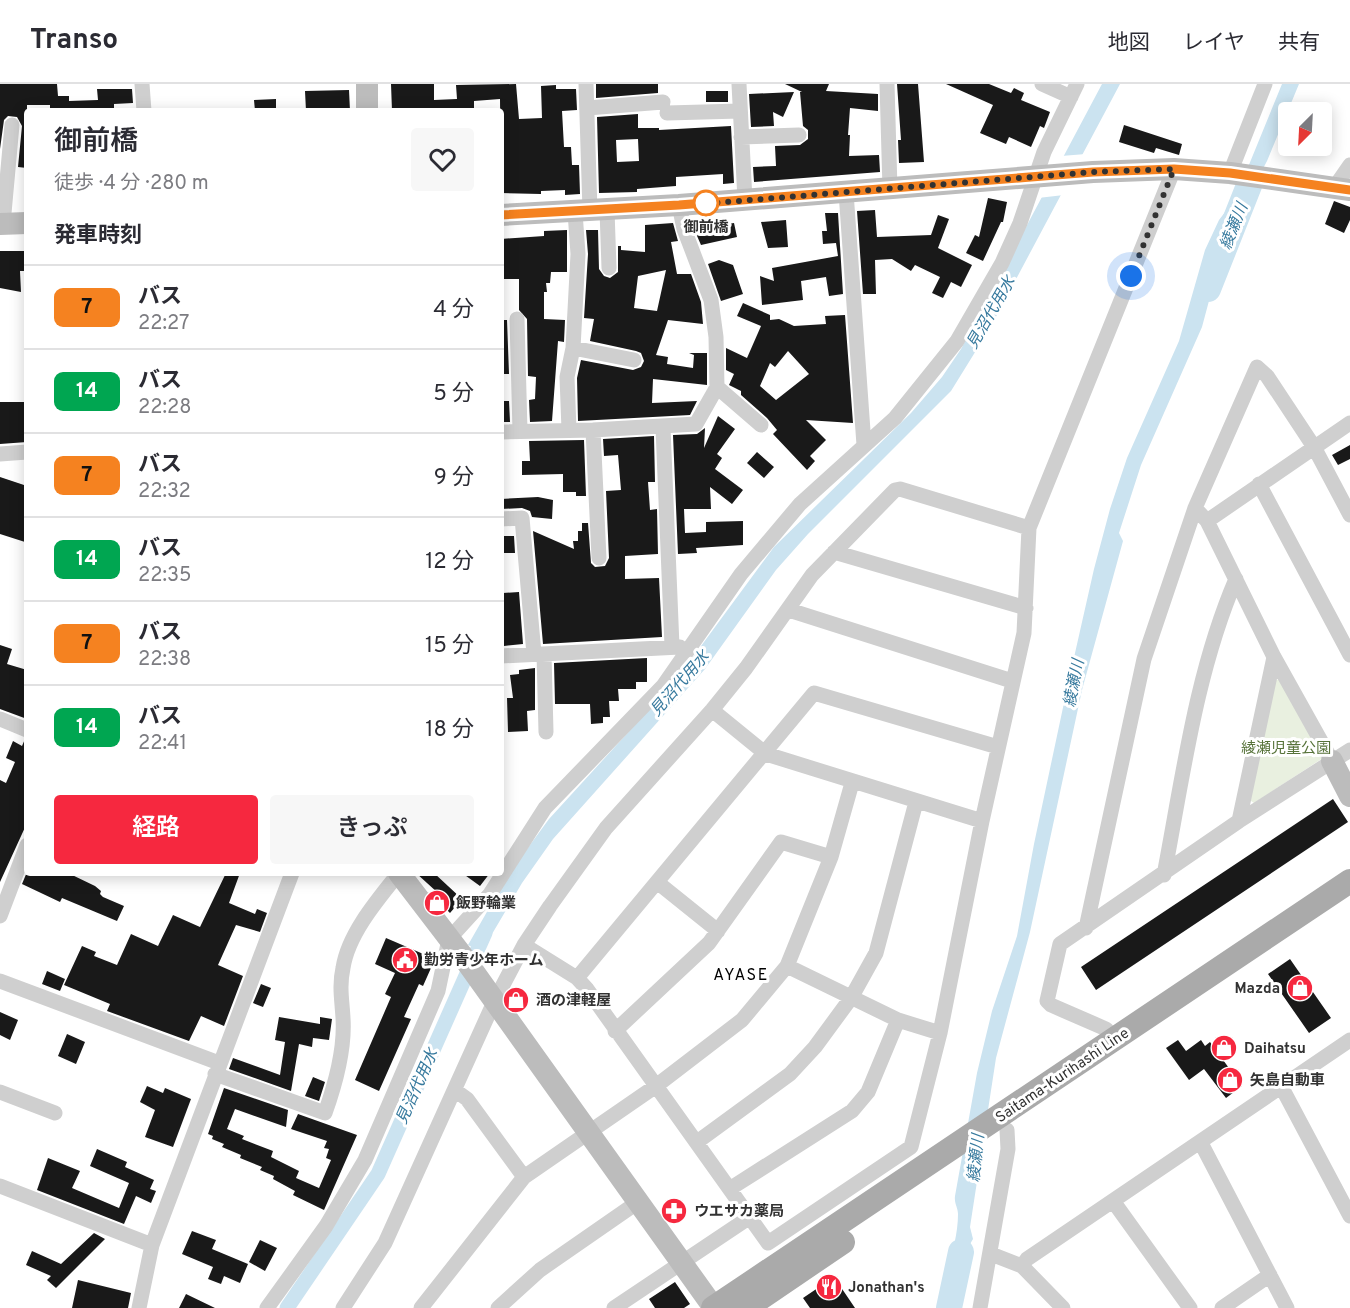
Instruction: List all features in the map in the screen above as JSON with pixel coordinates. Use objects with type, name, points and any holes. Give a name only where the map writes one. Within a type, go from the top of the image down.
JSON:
[{"type":"main road","points":[[367,84],[367,108]]},
{"type":"main road","points":[[504,215],[679,205],[1093,172],[1174,169],[1232,174],[1342,189]]},
{"type":"main road","points":[[2,224],[24,223]]},
{"type":"main road","points":[[1341,755],[1350,796]]},
{"type":"main road","points":[[401,876],[455,946],[714,1308]]},
{"type":"main road","name":"Saitama-Kurihashi Line","points":[[1002,1127],[1114,1039],[1350,881]]},
{"type":"main road","name":"Saitama-Kurihashi Line","points":[[714,1308],[1002,1127],[1350,900]]},
{"type":"main road","name":"Saitama-Kurihashi Line","points":[[746,1308],[951,1159]]},
{"type":"street","points":[[142,84],[144,108]]},
{"type":"street","points":[[586,84],[590,211],[609,268]]},
{"type":"street","points":[[739,84],[745,200]]},
{"type":"street","points":[[887,84],[890,189]]},
{"type":"street","points":[[504,872],[545,808],[663,686],[741,574],[800,504],[894,418],[957,341],[1002,263],[1020,223],[1034,177],[1074,90],[1042,84]]},
{"type":"street","points":[[1232,174],[1265,84]]},
{"type":"street","points":[[587,108],[740,111]]},
{"type":"street","points":[[2,224],[12,125]]},
{"type":"street","points":[[741,137],[799,135]]},
{"type":"street","points":[[1342,189],[1350,165]]},
{"type":"street","points":[[524,945],[577,978],[731,1188],[768,1243],[911,1147],[940,1033],[982,821],[1024,633],[1029,528],[1174,169]]},
{"type":"street","points":[[846,192],[864,445]]},
{"type":"street","points":[[504,432],[663,428],[696,424],[717,387],[716,337],[711,300],[684,229],[679,205]]},
{"type":"street","points":[[569,430],[567,377],[573,348],[578,254],[590,211]]},
{"type":"street","points":[[517,320],[520,431]]},
{"type":"street","points":[[573,348],[634,360]]},
{"type":"street","points":[[1086,928],[1138,679],[1195,508],[1257,367],[1266,376],[1314,447],[1350,514]]},
{"type":"street","points":[[717,387],[761,425]]},
{"type":"street","points":[[1207,521],[1350,423]]},
{"type":"street","points":[[663,428],[672,646]]},
{"type":"street","points":[[593,430],[599,558]]},
{"type":"street","points":[[0,454],[24,452]]},
{"type":"street","points":[[1259,484],[1350,655]]},
{"type":"street","points":[[343,1308],[384,1243],[456,1091],[494,1002],[524,945],[606,828],[712,710],[789,610],[812,575],[895,490],[900,489],[1029,528]]},
{"type":"street","points":[[1114,1039],[1106,1029],[1051,1005],[1047,1000],[1060,944],[1164,875],[1239,821],[1341,755],[1274,657],[1207,521],[1195,508]]},
{"type":"street","points":[[504,519],[522,518],[546,732]]},
{"type":"street","points":[[834,552],[1026,608]]},
{"type":"street","points":[[1164,875],[1193,722],[1220,614],[1236,579]]},
{"type":"street","points":[[789,610],[1012,681]]},
{"type":"street","points":[[504,656],[672,646],[689,648]]},
{"type":"street","points":[[1239,821],[1274,657]]},
{"type":"street","points":[[577,978],[766,754],[814,693],[998,747]]},
{"type":"street","points":[[712,710],[766,754],[852,783],[982,821]]},
{"type":"street","points":[[0,720],[24,728]]},
{"type":"street","points":[[421,1308],[524,1177],[656,1086],[742,1020],[787,966],[831,857],[852,783]]},
{"type":"street","points":[[697,1142],[790,1074],[815,1047],[851,998],[876,953],[916,802]]},
{"type":"street","points":[[615,1031],[718,931],[781,842],[831,857]]},
{"type":"street","points":[[0,916],[24,853]]},
{"type":"street","points":[[139,1308],[152,1245],[291,876]]},
{"type":"street","points":[[0,981],[325,1113],[340,1050],[343,1019],[339,998],[343,965],[364,918],[397,876]]},
{"type":"street","points":[[267,1308],[326,1226],[365,1160],[455,946],[502,876]]},
{"type":"street","points":[[657,882],[718,931]]},
{"type":"street","points":[[787,966],[898,1020],[940,1033]]},
{"type":"street","points":[[731,1188],[852,1111],[868,1092],[898,1020]]},
{"type":"street","points":[[1022,1266],[1027,1259],[1350,1040]]},
{"type":"street","points":[[1281,1086],[1350,1216]]},
{"type":"street","points":[[456,1091],[467,1099],[524,1177]]},
{"type":"street","points":[[0,1092],[55,1113]]},
{"type":"street","points":[[980,1308],[1008,1149],[1002,1127]]},
{"type":"street","points":[[1201,1143],[1287,1308]]},
{"type":"street","points":[[0,1186],[152,1245]]},
{"type":"street","points":[[1113,1201],[1190,1308]]},
{"type":"street","points":[[498,1308],[540,1270],[638,1202]]},
{"type":"street","points":[[614,1308],[750,1217]]},
{"type":"street","points":[[991,1254],[1022,1266],[1063,1308]]},
{"type":"street","points":[[1222,1308],[1270,1275]]},
{"type":"green space","name":"綾瀬児童公園","points":[[1272,679],[1281,680],[1323,758],[1254,803],[1248,799]]},
{"type":"water","points":[[1102,84],[1120,84],[990,328],[951,391],[808,534],[776,570],[705,669],[553,839],[522,883],[482,951],[468,945],[508,875],[549,819],[676,680],[774,547],[911,413],[942,377],[961,349]]},
{"type":"water","points":[[1282,84],[1299,84],[1292,102],[1278,102],[1278,135],[1267,161],[1225,241],[1202,327],[1141,465],[1119,533],[1123,541],[1082,690],[1030,932],[996,1058],[970,1227],[973,1239],[966,1251],[958,1285],[944,1285],[957,1232],[958,1214],[955,1196],[977,1073],[992,1011],[1017,936],[1068,684],[1110,509],[1127,458],[1179,341],[1205,250],[1219,220],[1235,199]]},
{"type":"pier","points":[[1086,154],[1064,195],[1038,198],[1061,156]]},
{"type":"building","points":[[0,84],[57,84],[58,96],[69,96],[69,101],[98,100],[97,89],[132,89],[133,103],[114,104],[114,108],[50,108],[50,105],[27,105],[27,108],[24,108],[24,168],[18,167],[22,126],[17,117],[8,116],[4,120],[0,149]]},
{"type":"building","points":[[391,84],[434,84],[434,100],[457,99],[456,85],[516,84],[519,119],[542,118],[541,86],[556,85],[556,89],[576,89],[577,110],[562,111],[564,147],[571,147],[572,165],[579,165],[580,194],[565,195],[565,190],[541,191],[541,194],[504,193],[504,108],[500,108],[500,99],[474,101],[474,108],[392,108]]},
{"type":"building","points":[[596,84],[658,84],[658,93],[596,98]]},
{"type":"building","points":[[785,84],[829,84],[826,91],[878,94],[878,111],[850,108],[848,135],[850,135],[849,156],[879,155],[880,172],[754,182],[753,167],[776,166],[775,146],[800,145],[808,139],[808,130],[803,126],[800,92],[802,92]]},
{"type":"building","points":[[897,84],[918,84],[924,162],[899,163],[898,140],[901,140]]},
{"type":"building","points":[[946,84],[989,84],[1011,93],[1014,88],[1024,93],[1021,100],[1050,112],[1044,128],[1040,126],[1031,147],[1009,137],[1006,144],[980,133],[993,105]]},
{"type":"building","points":[[349,90],[350,108],[306,108],[305,91]]},
{"type":"building","points":[[706,91],[728,91],[728,102],[706,102]]},
{"type":"building","points":[[794,92],[783,117],[773,112],[774,126],[751,127],[749,94]]},
{"type":"building","points":[[276,99],[276,108],[255,108],[254,100]]},
{"type":"building","points":[[638,114],[638,128],[659,128],[659,130],[731,126],[734,183],[723,184],[723,174],[676,177],[676,186],[637,189],[637,192],[599,193],[597,117]],"holes":[[[638,139],[639,161],[617,162],[616,140]]]},
{"type":"building","points":[[1124,125],[1182,144],[1179,155],[1156,148],[1154,153],[1119,142]]},
{"type":"building","points":[[988,198],[1007,202],[1003,222],[983,261],[966,253],[975,235],[979,237]]},
{"type":"building","points":[[1334,201],[1350,207],[1350,220],[1344,233],[1325,224]]},
{"type":"building","points":[[875,210],[877,237],[931,235],[938,215],[949,219],[938,248],[972,265],[961,287],[951,282],[943,298],[932,293],[940,277],[915,265],[911,271],[892,259],[875,260],[876,294],[863,294],[857,211]]},
{"type":"building","points":[[825,213],[838,213],[843,294],[829,296],[826,277],[801,281],[803,300],[762,305],[760,276],[774,281],[772,268],[838,256],[836,243],[823,244],[822,231],[827,231]]},
{"type":"building","points":[[786,220],[788,247],[768,248],[761,222]]},
{"type":"building","points":[[673,223],[678,241],[671,242],[677,274],[691,274],[701,302],[703,324],[668,320],[656,355],[668,357],[667,364],[693,368],[694,355],[689,353],[707,353],[707,385],[653,379],[652,403],[697,401],[690,415],[578,421],[577,378],[581,360],[633,370],[641,367],[644,361],[641,353],[636,351],[590,341],[594,319],[584,318],[588,254],[586,230],[598,230],[599,269],[604,276],[610,278],[618,272],[618,246],[621,246],[621,250],[645,252],[645,225]],"holes":[[[666,270],[657,311],[634,308],[638,276]]]},
{"type":"building","points":[[734,223],[737,237],[701,245],[694,229]]},
{"type":"building","points":[[567,230],[567,272],[551,272],[550,283],[546,283],[547,292],[544,292],[544,319],[565,320],[564,342],[558,341],[552,421],[530,422],[529,400],[535,399],[536,377],[528,376],[527,319],[519,310],[519,279],[504,279],[504,239],[544,236],[544,231]]},
{"type":"building","points":[[0,251],[24,251],[24,271],[20,271],[21,292],[0,288]]},
{"type":"building","points":[[719,260],[733,265],[743,294],[721,301],[708,264]]},
{"type":"building","points":[[743,303],[770,315],[770,320],[779,319],[794,326],[826,324],[825,316],[845,315],[853,423],[806,420],[826,440],[810,456],[815,461],[807,470],[773,434],[777,430],[767,418],[741,395],[741,391],[729,385],[734,374],[726,370],[726,348],[747,358],[761,326],[737,316]],"holes":[[[788,351],[809,374],[776,400],[760,386],[770,363],[775,367]]]},
{"type":"building","points":[[504,320],[507,320],[509,374],[504,374]]},
{"type":"building","points":[[504,401],[509,401],[510,422],[504,422]]},
{"type":"building","points":[[0,402],[24,402],[24,442],[0,444]]},
{"type":"building","points":[[718,416],[735,429],[717,454],[722,458],[715,469],[743,490],[732,504],[710,487],[711,509],[684,509],[685,533],[706,532],[706,522],[743,521],[743,545],[696,548],[697,553],[678,554],[673,435],[697,434],[705,428],[704,448]]},
{"type":"building","points":[[654,436],[655,482],[648,482],[650,510],[657,509],[658,554],[625,556],[625,579],[659,578],[662,637],[543,644],[533,531],[574,549],[573,541],[578,541],[578,531],[582,531],[582,523],[588,523],[591,563],[595,567],[605,566],[609,558],[606,491],[621,490],[618,455],[604,456],[603,439]]},
{"type":"building","points":[[584,440],[586,496],[576,496],[576,492],[563,492],[563,474],[522,475],[522,461],[530,461],[529,441]]},
{"type":"building","points":[[1350,445],[1350,459],[1338,465],[1332,455]]},
{"type":"building","points":[[757,452],[774,467],[764,478],[747,463]]},
{"type":"building","points":[[0,477],[24,485],[24,542],[0,534]]},
{"type":"building","points":[[538,497],[553,500],[552,519],[532,517],[530,511],[522,508],[504,509],[504,499]]},
{"type":"building","points":[[504,536],[514,536],[515,553],[504,553]]},
{"type":"building","points":[[519,592],[523,644],[504,646],[504,593]]},
{"type":"building","points":[[0,645],[12,649],[7,664],[24,669],[24,718],[0,709]]},
{"type":"building","points":[[647,658],[647,682],[636,682],[636,689],[618,689],[619,701],[609,701],[610,717],[603,717],[603,723],[591,724],[590,704],[555,704],[554,663]]},
{"type":"building","points":[[535,668],[535,710],[527,711],[528,731],[508,732],[507,698],[513,698],[510,675],[519,674],[519,670]]},
{"type":"building","points":[[13,741],[22,746],[24,741],[24,830],[0,882],[0,780],[6,783],[15,762],[6,758]]},
{"type":"building","points":[[1333,799],[1348,822],[1096,990],[1081,967]]},
{"type":"building","points":[[25,876],[74,876],[95,886],[101,891],[100,894],[103,897],[124,906],[117,921],[62,898],[60,902],[22,884]]},
{"type":"building","points":[[225,876],[239,876],[229,903],[255,914],[257,909],[267,913],[260,932],[236,925],[218,965],[243,976],[224,1026],[201,1016],[189,1041],[107,1011],[110,1004],[64,985],[82,946],[96,952],[94,956],[117,965],[131,934],[158,946],[173,915],[200,927]]},
{"type":"building","points":[[419,876],[437,876],[462,899],[450,913],[434,897],[438,893]]},
{"type":"building","points":[[466,876],[488,876],[480,886]]},
{"type":"building","points":[[386,938],[435,959],[423,986],[419,984],[404,1017],[411,1019],[379,1091],[355,1080],[391,997],[385,994],[395,973],[375,964]]},
{"type":"building","points":[[1290,959],[1331,1018],[1309,1033],[1268,974]]},
{"type":"building","points":[[47,971],[65,979],[60,991],[42,984]]},
{"type":"building","points":[[261,984],[271,988],[263,1007],[253,1003]]},
{"type":"building","points":[[0,1012],[18,1020],[10,1040],[0,1035]]},
{"type":"building","points":[[279,1017],[320,1024],[320,1017],[332,1019],[329,1040],[313,1038],[312,1047],[299,1044],[291,1091],[229,1069],[233,1058],[280,1075],[285,1042],[275,1040]]},
{"type":"building","points":[[67,1034],[85,1042],[76,1064],[58,1056]]},
{"type":"building","points":[[1178,1040],[1186,1051],[1201,1040],[1205,1046],[1210,1042],[1242,1086],[1226,1098],[1204,1069],[1189,1080],[1166,1048]]},
{"type":"building","points":[[313,1077],[325,1082],[319,1101],[305,1096]]},
{"type":"building","points":[[147,1086],[163,1093],[165,1088],[191,1099],[173,1147],[145,1137],[155,1110],[140,1102]]},
{"type":"building","points":[[224,1088],[288,1110],[286,1127],[235,1109],[227,1129],[244,1136],[242,1139],[273,1151],[271,1157],[299,1171],[296,1178],[319,1188],[331,1160],[326,1158],[329,1149],[324,1148],[327,1141],[291,1129],[298,1114],[357,1135],[324,1210],[293,1195],[295,1191],[273,1179],[274,1176],[260,1170],[262,1167],[240,1158],[241,1155],[222,1147],[224,1144],[212,1139],[213,1136],[208,1134]]},
{"type":"building","points":[[97,1149],[127,1162],[125,1167],[154,1180],[150,1189],[156,1191],[151,1203],[136,1196],[124,1224],[37,1190],[48,1158],[80,1171],[72,1188],[119,1208],[129,1183],[90,1166]]},
{"type":"building","points":[[192,1231],[216,1240],[212,1249],[248,1264],[240,1283],[224,1276],[221,1284],[208,1279],[213,1267],[182,1254]]},
{"type":"building","points":[[94,1233],[105,1239],[56,1288],[47,1280],[51,1276],[26,1265],[32,1251],[61,1264]]},
{"type":"building","points":[[260,1240],[277,1248],[265,1271],[249,1262]]},
{"type":"building","name":"Jonathan's","points":[[834,1277],[855,1308],[810,1308],[803,1298]]},
{"type":"building","points":[[78,1280],[131,1293],[128,1308],[72,1308]]},
{"type":"building","points":[[675,1282],[690,1304],[684,1308],[655,1308],[649,1299]]},
{"type":"building","points":[[186,1294],[215,1308],[179,1308]]},
{"type":"waterway","name":"綾瀬川","points":[[1208,289],[1250,183]]},
{"type":"waterway","name":"見沼代用水","points":[[287,1308],[378,1174],[485,933]]},
{"type":"waterway","name":"綾瀬川","points":[[949,1308],[961,1252]]},
{"type":"bus line","name":"7","points":[[504,215],[679,205],[1093,172],[1174,169],[1230,173],[1350,190]]},
{"type":"place","name":"御前橋","points":[[706,203]]},
{"type":"place","name":"飯野輪業","points":[[437,903]]},
{"type":"place","name":"勤労青少年ホーム","points":[[405,960]]},
{"type":"place","name":"Mazda","points":[[1300,988]]},
{"type":"place","name":"酒の津軽屋","points":[[516,1000]]},
{"type":"place","name":"Daihatsu","points":[[1224,1048]]},
{"type":"place","name":"矢島自動車","points":[[1230,1080]]},
{"type":"place","name":"ウエサカ薬局","points":[[674,1211]]},
{"type":"place","name":"Jonathan's","points":[[829,1287]]},
{"type":"district","name":"AYASE","points":[[741,974]]},
{"type":"route","points":[[706,203],[701,204],[1093,172],[1174,169],[1131,276]]}]
